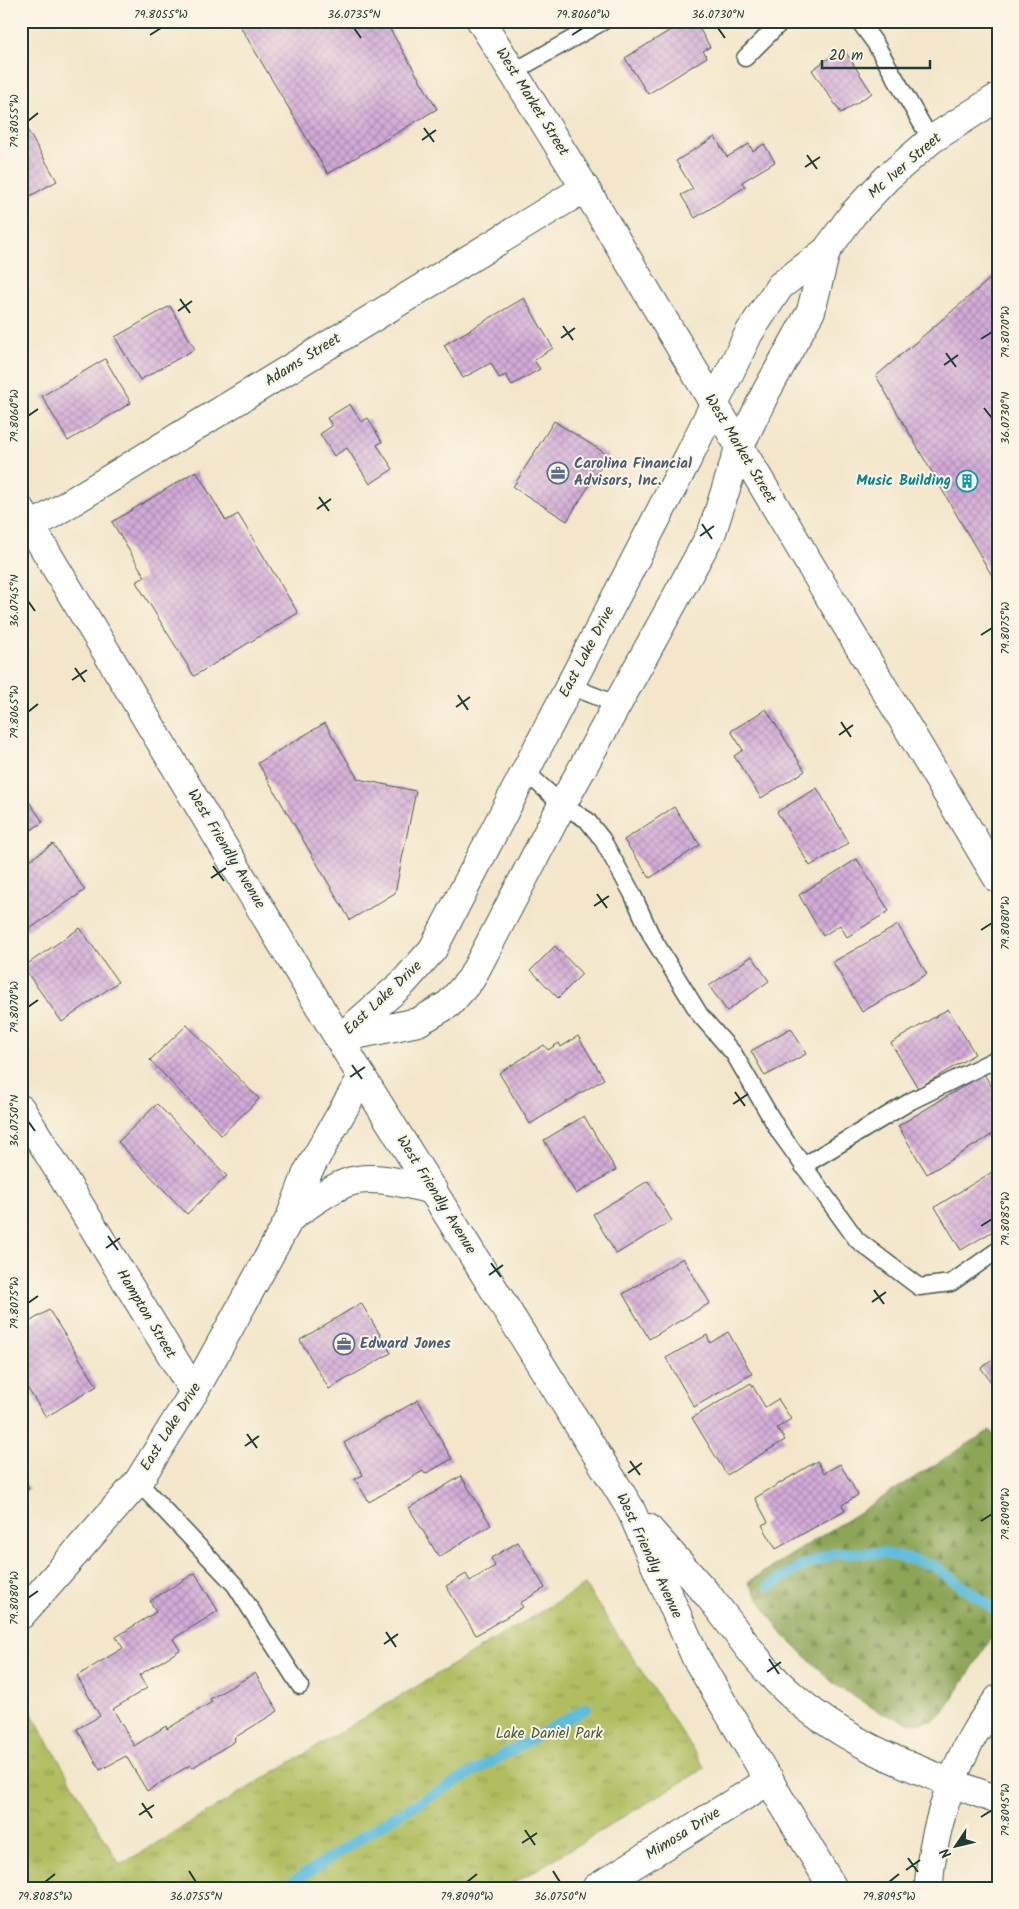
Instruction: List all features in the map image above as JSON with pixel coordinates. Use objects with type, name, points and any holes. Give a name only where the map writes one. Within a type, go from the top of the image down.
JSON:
[{"type":"street","name":"West Market Street","points":[[481,21],[585,188],[998,879]]},
{"type":"street","name":"Mc Iver Street","points":[[713,404],[749,333],[780,286],[826,251],[853,214],[887,178],[931,140],[998,97]]},
{"type":"street","name":"Adams Street","points":[[24,524],[585,188]]},
{"type":"street","name":"Mc Iver Street","points":[[739,448],[766,392],[811,311],[826,251]]},
{"type":"street","name":"East Lake Drive","points":[[340,1038],[403,983],[433,949],[688,458],[713,404]]},
{"type":"street","name":"East Lake Drive","points":[[340,1038],[418,1022],[449,1004],[471,979],[562,805],[712,532],[739,448]]},
{"type":"street","name":"West Friendly Avenue","points":[[24,524],[340,1038],[362,1077],[630,1508],[696,1658],[833,1888]]},
{"type":"street","name":"East Lake Drive","points":[[21,1615],[138,1482],[194,1392],[290,1218],[307,1172],[362,1077]]},
{"type":"street","name":"Hampton Street","points":[[21,1109],[194,1392]]},
{"type":"street","name":"East Lake Drive","points":[[290,1218],[346,1183],[365,1180],[396,1182],[433,1190]]},
{"type":"street","points":[[630,1508],[711,1599],[749,1651],[786,1690],[815,1714],[875,1751],[998,1800]]},
{"type":"street","points":[[929,1888],[930,1865],[952,1783],[974,1735],[998,1699]]},
{"type":"street","name":"Mimosa Drive","points":[[596,1888],[770,1780]]},
{"type":"lane","points":[[513,72],[604,21]]},
{"type":"lane","points":[[745,58],[782,21]]},
{"type":"lane","points":[[860,21],[875,43],[931,140]]},
{"type":"lane","points":[[570,686],[618,705]]},
{"type":"lane","points":[[524,771],[562,805],[587,820],[602,838],[632,894],[652,937],[700,1015],[734,1054],[780,1134],[857,1240],[919,1287],[951,1283],[998,1250]]},
{"type":"lane","points":[[803,1166],[911,1101],[998,1058]]},
{"type":"lane","points":[[138,1482],[235,1585],[300,1686]]},
{"type":"green space","points":[[990,1430],[998,1443],[998,1628],[944,1712],[932,1721],[912,1724],[881,1713],[835,1685],[779,1630],[748,1582]]},
{"type":"green space","name":"Lake Daniel Park","points":[[585,1585],[705,1768],[506,1888],[21,1888],[21,1695],[120,1865]]},
{"type":"building","points":[[237,21],[385,21],[437,109],[328,174]]},
{"type":"building","points":[[685,21],[695,21],[710,47],[703,51],[707,57],[648,94],[625,58]]},
{"type":"building","points":[[843,48],[872,93],[841,113],[812,70]]},
{"type":"building","points":[[21,119],[57,181],[21,201]]},
{"type":"building","points":[[715,137],[727,157],[749,144],[753,151],[764,144],[775,162],[742,182],[745,187],[695,218],[681,195],[693,189],[676,161]]},
{"type":"building","name":"Music Building","points":[[998,272],[998,586],[876,376]]},
{"type":"building","points":[[524,298],[553,348],[534,360],[540,369],[512,385],[506,375],[499,378],[491,363],[463,378],[444,345]]},
{"type":"building","points":[[170,306],[195,349],[140,380],[115,337]]},
{"type":"building","points":[[105,359],[131,403],[68,441],[42,396]]},
{"type":"building","points":[[350,404],[361,422],[368,418],[382,442],[377,445],[393,469],[370,484],[347,448],[334,456],[320,434],[332,426],[327,418]]},
{"type":"building","points":[[554,421],[608,455],[567,521],[513,487]]},
{"type":"building","points":[[196,471],[226,521],[238,514],[298,613],[194,676],[136,582],[145,577],[112,522]]},
{"type":"building","points":[[766,709],[805,771],[761,798],[734,756],[743,750],[731,731]]},
{"type":"building","points":[[325,723],[358,779],[416,791],[395,893],[350,920],[258,763]]},
{"type":"building","points":[[817,788],[849,843],[810,866],[777,812]]},
{"type":"building","points":[[21,790],[43,822],[21,837]]},
{"type":"building","points":[[674,807],[700,845],[650,878],[624,840]]},
{"type":"building","points":[[53,844],[85,890],[21,935],[21,866]]},
{"type":"building","points":[[857,859],[889,911],[847,937],[840,925],[823,936],[799,895]]},
{"type":"building","points":[[898,925],[927,974],[862,1012],[833,962]]},
{"type":"building","points":[[80,928],[118,982],[62,1022],[23,967]]},
{"type":"building","points":[[555,946],[582,974],[558,998],[531,970]]},
{"type":"building","points":[[752,956],[769,981],[727,1011],[709,986]]},
{"type":"building","points":[[948,1009],[975,1054],[918,1088],[891,1043]]},
{"type":"building","points":[[187,1025],[259,1099],[221,1135],[150,1060]]},
{"type":"building","points":[[791,1028],[806,1054],[765,1076],[751,1051]]},
{"type":"building","points":[[578,1036],[604,1079],[530,1124],[499,1073],[544,1045],[548,1050],[559,1043],[561,1047]]},
{"type":"building","points":[[984,1074],[998,1097],[998,1131],[927,1174],[898,1126]]},
{"type":"building","points":[[157,1104],[227,1176],[187,1214],[118,1142]]},
{"type":"building","points":[[584,1116],[616,1170],[576,1194],[544,1140]]},
{"type":"building","points":[[992,1172],[998,1181],[998,1228],[961,1250],[935,1207]]},
{"type":"building","points":[[648,1181],[672,1221],[616,1254],[593,1214]]},
{"type":"building","points":[[683,1258],[710,1303],[649,1339],[623,1294]]},
{"type":"building","points":[[361,1303],[391,1353],[329,1389],[300,1340]]},
{"type":"building","points":[[49,1310],[97,1386],[46,1417],[21,1378],[21,1327]]},
{"type":"building","points":[[728,1332],[752,1374],[694,1407],[666,1358],[707,1335],[710,1343]]},
{"type":"building","points":[[998,1356],[998,1392],[981,1368]]},
{"type":"building","points":[[751,1383],[765,1407],[778,1399],[791,1419],[777,1428],[785,1440],[727,1475],[692,1418]]},
{"type":"building","points":[[418,1400],[452,1459],[425,1474],[423,1471],[369,1502],[355,1479],[363,1475],[344,1443]]},
{"type":"building","points":[[817,1461],[824,1473],[840,1464],[858,1495],[842,1505],[845,1510],[776,1549],[762,1525],[768,1522],[755,1498]]},
{"type":"building","points":[[21,1476],[29,1489],[21,1494]]},
{"type":"building","points":[[461,1476],[491,1525],[439,1557],[409,1508]]},
{"type":"building","points":[[518,1542],[545,1588],[520,1603],[523,1607],[476,1635],[446,1586],[466,1574],[470,1581],[495,1566],[491,1558]]},
{"type":"building","points":[[195,1573],[218,1611],[173,1639],[180,1650],[139,1675],[147,1688],[113,1709],[134,1746],[166,1726],[167,1729],[212,1702],[210,1699],[255,1673],[278,1711],[234,1738],[235,1741],[192,1768],[190,1765],[147,1791],[126,1756],[100,1770],[77,1729],[100,1716],[77,1676],[123,1648],[116,1637],[156,1612],[150,1601]]},
{"type":"waterway","points":[[769,1586],[800,1567],[836,1553],[883,1553],[933,1565],[992,1608]]},
{"type":"waterway","points":[[283,1888],[392,1818],[587,1708]]},
{"type":"place","name":"Carolina Financial Advisors, Inc.","points":[[558,473]]},
{"type":"place","name":"Music Building","points":[[967,481]]},
{"type":"place","name":"Edward Jones","points":[[344,1344]]}]
